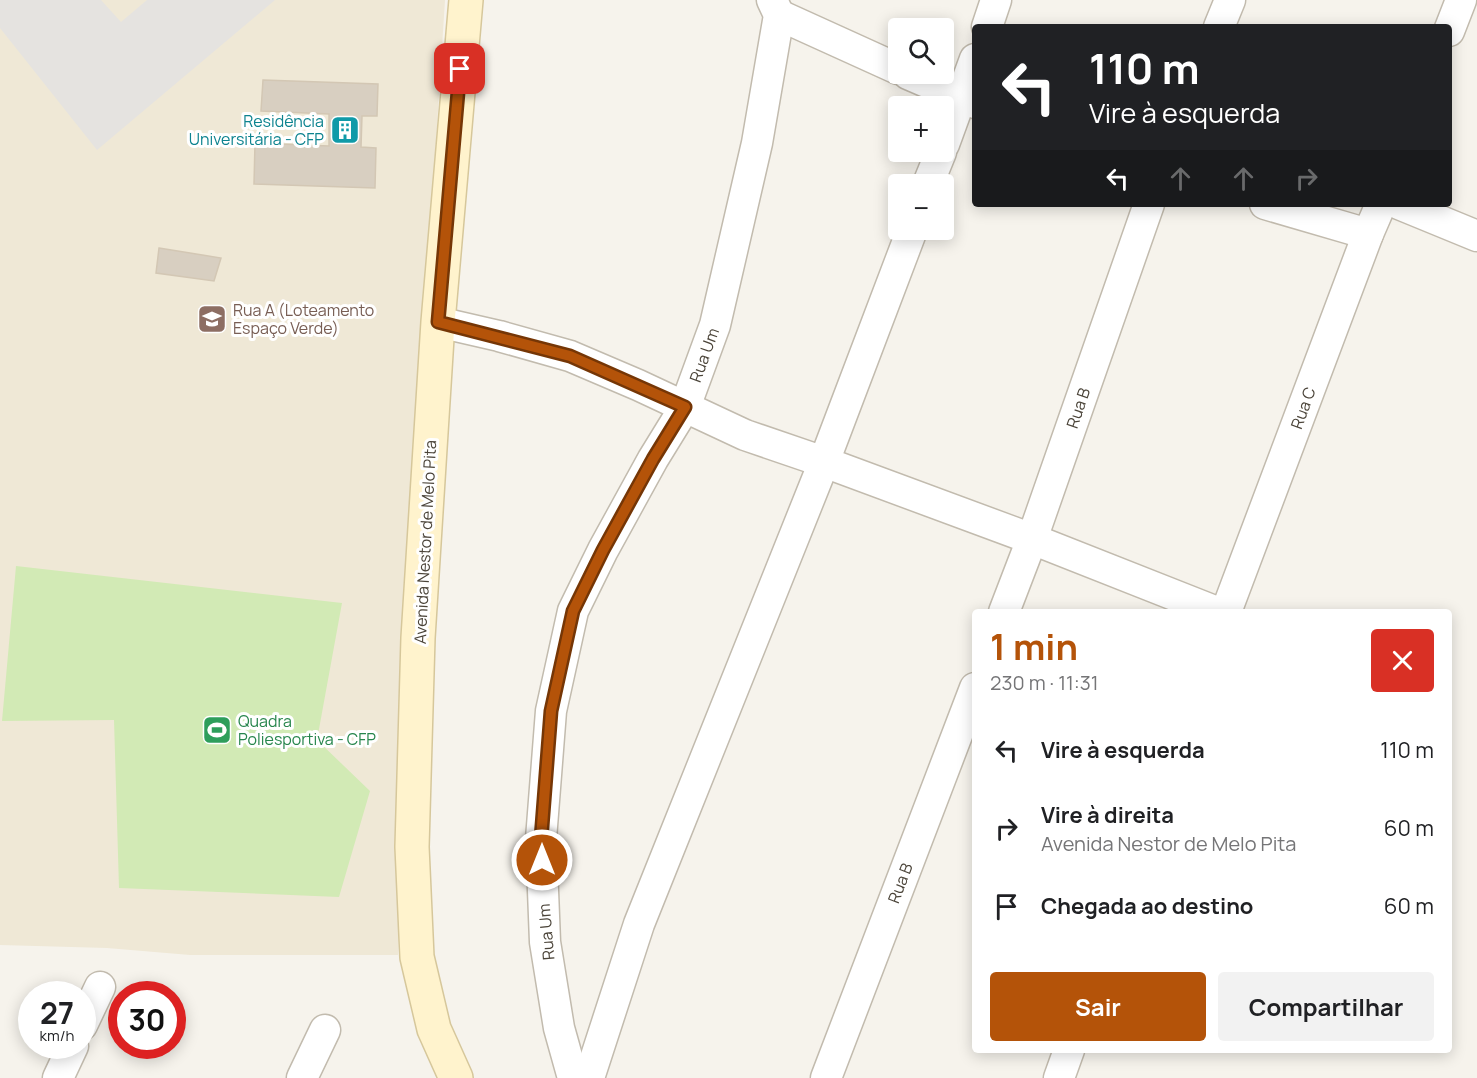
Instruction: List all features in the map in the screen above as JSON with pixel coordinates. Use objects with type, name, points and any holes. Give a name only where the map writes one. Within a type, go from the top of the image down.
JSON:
[{"type":"main road","name":"Avenida Nestor de Melo Pita","points":[[456,1078],[434,1029],[417,957],[412,847],[418,638],[438,322],[466,0]]},
{"type":"street","points":[[988,24],[996,0]]},
{"type":"street","points":[[1221,24],[1230,0]]},
{"type":"street","points":[[1452,24],[1461,0]]},
{"type":"street","points":[[775,8],[888,64]]},
{"type":"street","name":"Rua Um","points":[[573,1078],[559,1028],[545,942],[541,839],[551,711],[573,611],[603,550],[653,459],[685,407],[715,325],[757,143],[775,8]]},
{"type":"street","points":[[954,126],[968,100],[972,77]]},
{"type":"street","points":[[931,84],[968,100]]},
{"type":"street","name":"Rua B","points":[[1005,609],[1032,539],[1148,207]]},
{"type":"street","points":[[1275,207],[1368,234]]},
{"type":"street","name":"Rua C","points":[[1227,609],[1380,207]]},
{"type":"street","points":[[1406,207],[1477,236]]},
{"type":"street","points":[[590,1078],[639,924],[825,462],[908,240]]},
{"type":"street","points":[[438,322],[570,356],[745,435],[825,462],[1032,539],[1209,609]]},
{"type":"street","name":"Rua B","points":[[826,1078],[972,696]]},
{"type":"street","points":[[96,996],[100,987]]},
{"type":"street","points":[[302,1078],[325,1030]]},
{"type":"street","points":[[1059,1078],[1068,1053]]},
{"type":"street","points":[[58,1078],[67,1059]]},
{"type":"shaded area","name":"Rua A (Loteamento Espaço Verde)","points":[[0,0],[445,0],[411,536],[398,955],[190,955],[107,948],[0,945]]},
{"type":"shaded area","points":[[0,0],[101,0],[121,22],[147,0],[275,0],[97,150],[0,28]]},
{"type":"green space","name":"Quadra Poliesportiva - CFP","points":[[16,566],[342,603],[317,740],[370,791],[339,897],[119,888],[114,720],[2,721]]},
{"type":"building","name":"Residência Universitária - CFP","points":[[263,80],[378,84],[377,116],[362,116],[361,147],[376,148],[375,188],[254,184],[255,143],[329,146],[329,114],[261,111]]},
{"type":"building","points":[[159,248],[221,258],[214,281],[156,273]]},
{"type":"place","name":"Residência Universitária - CFP","points":[[345,130]]},
{"type":"place","name":"Rua A (Loteamento Espaço Verde)","points":[[212,319]]},
{"type":"place","name":"Quadra Poliesportiva - CFP","points":[[217,730]]},
{"type":"route","points":[[460,69],[438,322],[500,336],[570,356],[685,407],[653,459],[603,550],[573,611],[551,711],[541,839],[542,860]]}]
